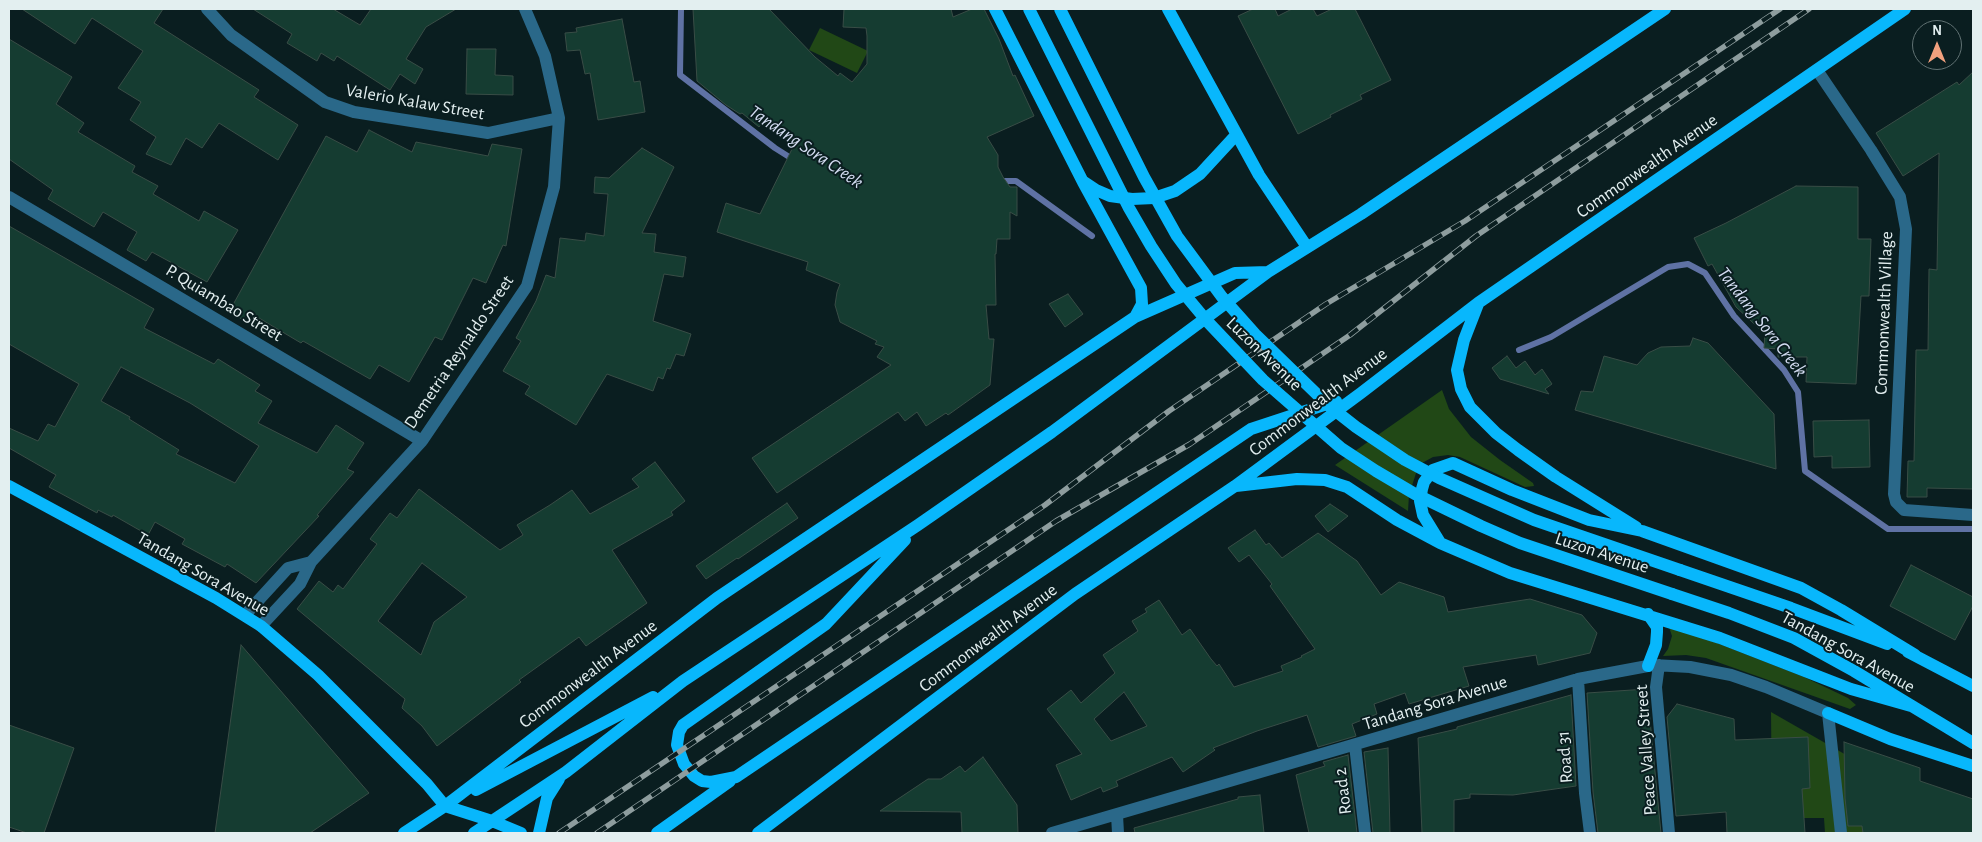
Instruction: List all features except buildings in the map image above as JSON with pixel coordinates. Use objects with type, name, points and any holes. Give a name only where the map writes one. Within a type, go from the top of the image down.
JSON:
[{"type":"main road","points":[[995,9],[1083,182],[1141,288],[1142,304],[1135,317]]},
{"type":"main road","name":"Luzon Avenue","points":[[1029,9],[1129,208],[1151,246],[1176,284],[1200,314],[1263,380],[1341,448],[1415,494],[1480,526],[1520,543],[1672,594]]},
{"type":"main road","name":"Luzon Avenue","points":[[1060,9],[1144,177],[1177,236],[1201,270],[1235,312],[1328,405],[1356,427],[1397,454],[1439,478],[1542,523],[1680,570]]},
{"type":"main road","points":[[1168,9],[1236,135],[1276,203],[1307,247]]},
{"type":"main road","name":"Commonwealth Avenue","points":[[478,831],[566,772],[683,681],[918,525],[1052,432],[1268,272],[1361,214],[1665,9]]},
{"type":"main road","name":"Commonwealth Avenue","points":[[758,833],[1075,594],[1235,486],[1361,393],[1478,303],[1905,9]]},
{"type":"main road","points":[[1083,182],[1110,196],[1132,200],[1154,198],[1175,191],[1200,174],[1236,135]]},
{"type":"main road","name":"Commonwealth Avenue","points":[[404,833],[445,806],[717,598],[1135,317],[1235,273],[1268,272]]},
{"type":"main road","points":[[1478,303],[1464,340],[1457,370],[1461,389],[1470,408],[1518,450],[1556,477],[1642,531]]},
{"type":"main road","points":[[657,833],[736,777],[1251,429],[1361,393]]},
{"type":"main road","points":[[1440,543],[1423,515],[1420,501],[1424,482],[1433,470],[1445,464],[1453,464],[1512,490],[1589,520],[1642,531],[1801,588],[1915,655]]},
{"type":"main road","points":[[1235,486],[1297,479],[1325,480],[1346,487],[1396,520],[1440,543],[1520,576],[1648,614],[1720,638],[1851,688],[1911,706]]},
{"type":"main road","name":"Tandang Sora Avenue","points":[[9,486],[245,615],[261,626],[318,675],[427,784],[445,806]]},
{"type":"main road","points":[[736,777],[711,782],[702,781],[694,776],[684,764],[679,754],[677,740],[680,728],[826,624],[918,525]]},
{"type":"main road","name":"Tandang Sora Avenue","points":[[1680,570],[1784,605],[1915,655],[1973,686]]},
{"type":"main road","name":"Tandang Sora Avenue","points":[[1672,594],[1794,638],[1854,671],[1973,743]]},
{"type":"main road","points":[[1648,614],[1657,627],[1654,666]]},
{"type":"main road","name":"Commonwealth Avenue","points":[[445,806],[683,681]]},
{"type":"main road","points":[[1828,713],[1890,739],[1973,766]]},
{"type":"main road","points":[[539,833],[547,798],[566,772]]},
{"type":"main road","points":[[445,806],[520,832]]},
{"type":"main road","points":[[478,831],[493,828],[520,832]]},
{"type":"street","name":"Valerio Kalaw Street","points":[[206,9],[232,35],[324,102],[354,112],[488,133],[559,118]]},
{"type":"street","name":"Demetria Reynaldo Street","points":[[261,626],[300,584],[311,562],[422,441],[527,286],[554,187],[559,118],[545,56],[525,9]]},
{"type":"street","name":"Commonwealth Village","points":[[1817,70],[1900,197],[1906,229],[1894,494],[1896,502],[1904,510],[1973,515]]},
{"type":"street","name":"P. Quiambao Street","points":[[9,196],[422,441]]},
{"type":"street","points":[[245,615],[288,568],[311,562]]},
{"type":"street","name":"Tandang Sora Avenue","points":[[1052,833],[1578,678],[1654,666],[1690,667],[1743,678],[1828,713]]},
{"type":"street","name":"Peace Valley Street","points":[[1654,666],[1669,833]]},
{"type":"street","name":"Road 31","points":[[1578,678],[1584,784],[1590,833]]},
{"type":"street","points":[[1828,713],[1841,833]]},
{"type":"street","name":"Road 2","points":[[1355,745],[1365,833]]},
{"type":"street","points":[[1117,815],[1118,833]]},
{"type":"green space","points":[[820,28],[868,51],[857,73],[809,50]]},
{"type":"green space","points":[[1442,390],[1449,409],[1471,437],[1533,483],[1534,486],[1525,487],[1460,457],[1448,455],[1433,457],[1422,463],[1417,470],[1409,495],[1408,511],[1335,465]]},
{"type":"green space","points":[[1668,624],[1804,677],[1848,698],[1856,705],[1850,709],[1706,658],[1686,655],[1663,656],[1668,649],[1672,636]]},
{"type":"green space","points":[[1771,712],[1876,772],[1882,833],[1825,833],[1824,818],[1772,818]]},
{"type":"waterway","name":"Tandang Sora Creek","points":[[681,9],[680,75],[775,148],[794,160]]},
{"type":"waterway","name":"Tandang Sora Creek","points":[[999,181],[1016,181],[1092,236]]},
{"type":"waterway","name":"Tandang Sora Creek","points":[[1519,350],[1551,337],[1668,267],[1688,264],[1705,273],[1734,316],[1784,370],[1798,392],[1805,471],[1888,529],[1973,529]]},
{"type":"railway","points":[[559,833],[1045,505],[1169,411],[1326,304],[1465,221],[1780,9]]},
{"type":"railway","points":[[597,833],[1056,521],[1190,444],[1350,335],[1476,236],[1809,9]]}]
